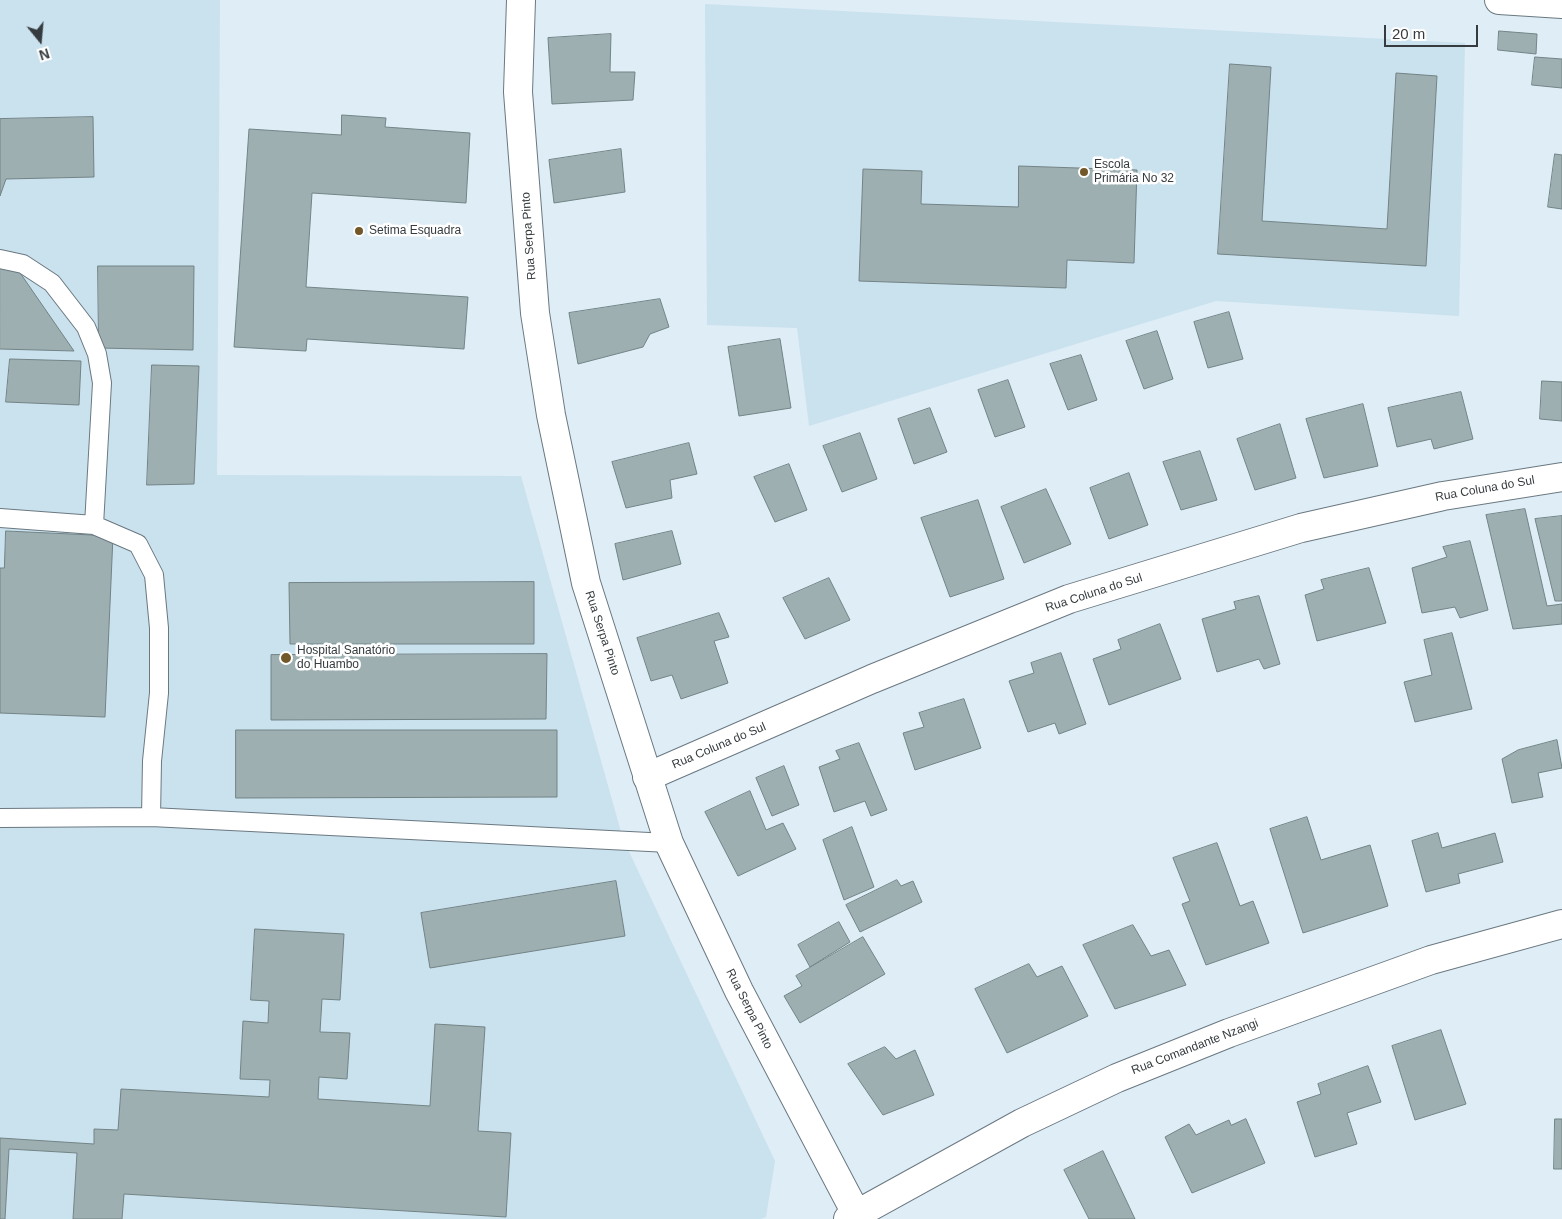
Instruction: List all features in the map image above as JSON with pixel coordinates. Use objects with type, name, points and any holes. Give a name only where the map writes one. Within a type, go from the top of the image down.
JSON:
[{"type":"street","name":"Rua Serpa Pinto","points":[[522,0],[519,101],[535,313],[551,415],[586,583],[669,843],[739,991],[854,1218]]},
{"type":"street","points":[[1499,0],[1562,4]]},
{"type":"street","name":"Rua Coluna do Sul","points":[[647,777],[881,675],[1069,599],[1301,528],[1443,496],[1562,476]]},
{"type":"street","name":"Rua Comandante Nzangi","points":[[854,1218],[1022,1123],[1117,1078],[1228,1032],[1431,960],[1562,924]]},
{"type":"lane","points":[[0,259],[23,264],[52,283],[86,327],[97,354],[102,383],[94,525]]},
{"type":"lane","points":[[0,518],[94,525],[138,544],[154,575],[159,628],[158,693],[152,761],[151,817]]},
{"type":"lane","points":[[0,818],[151,817],[669,843]]},
{"type":"shaded area","name":"Hospital Sanatório do Huambo","points":[[0,0],[220,0],[217,475],[521,476],[623,839],[775,1161],[766,1217],[761,1219],[0,1219]]},
{"type":"shaded area","name":"Escola Primária No 32","points":[[705,4],[1465,43],[1459,316],[1216,301],[809,426],[797,328],[707,325]]},
{"type":"building","points":[[1499,31],[1537,34],[1536,54],[1498,50]]},
{"type":"building","points":[[611,34],[610,72],[635,72],[633,100],[552,104],[548,38]]},
{"type":"building","points":[[1535,57],[1562,59],[1562,88],[1532,85]]},
{"type":"building","points":[[1230,64],[1271,67],[1262,221],[1387,229],[1396,73],[1437,76],[1426,266],[1218,254]]},
{"type":"building","points":[[342,115],[386,118],[385,127],[470,133],[466,203],[312,193],[306,287],[468,297],[464,349],[307,339],[306,351],[234,347],[249,129],[341,135]]},
{"type":"building","points":[[93,117],[94,177],[6,179],[0,196],[0,119]]},
{"type":"building","points":[[621,149],[625,192],[554,203],[549,160]]},
{"type":"building","points":[[1555,154],[1562,155],[1562,209],[1548,207]]},
{"type":"building","points":[[1019,166],[1137,170],[1134,263],[1067,260],[1066,288],[859,281],[863,169],[922,171],[921,204],[1018,207]]},
{"type":"building","points":[[0,264],[16,267],[74,351],[0,349]]},
{"type":"building","points":[[98,266],[194,266],[193,350],[99,348]]},
{"type":"building","points":[[660,299],[669,327],[650,334],[643,347],[578,364],[569,313]]},
{"type":"building","points":[[1229,312],[1243,359],[1208,368],[1194,322]]},
{"type":"building","points":[[1157,331],[1173,379],[1144,389],[1126,341]]},
{"type":"building","points":[[780,339],[791,408],[739,416],[728,347]]},
{"type":"building","points":[[1081,355],[1097,400],[1068,410],[1050,364]]},
{"type":"building","points":[[10,359],[81,361],[79,405],[6,402]]},
{"type":"building","points":[[152,365],[199,366],[194,484],[147,485]]},
{"type":"building","points":[[1008,380],[1025,427],[995,437],[978,390]]},
{"type":"building","points":[[1542,381],[1562,382],[1562,421],[1540,419]]},
{"type":"building","points":[[1461,392],[1473,439],[1434,449],[1431,439],[1397,447],[1388,408]]},
{"type":"building","points":[[1363,404],[1378,466],[1324,478],[1306,419]]},
{"type":"building","points":[[930,408],[947,452],[914,464],[898,419]]},
{"type":"building","points":[[1280,424],[1296,478],[1255,490],[1237,439]]},
{"type":"building","points":[[860,433],[877,479],[842,492],[823,446]]},
{"type":"building","points":[[689,443],[697,474],[670,480],[672,498],[626,508],[612,462]]},
{"type":"building","points":[[1200,451],[1217,500],[1181,510],[1163,462]]},
{"type":"building","points":[[789,464],[807,510],[775,522],[754,477]]},
{"type":"building","points":[[1129,473],[1148,525],[1109,539],[1090,488]]},
{"type":"building","points":[[1046,489],[1071,544],[1024,563],[1001,507]]},
{"type":"building","points":[[978,500],[1004,579],[950,597],[921,518]]},
{"type":"building","points":[[1525,509],[1547,606],[1562,604],[1562,624],[1513,629],[1486,515]]},
{"type":"building","points":[[1562,516],[1562,601],[1555,601],[1535,519]]},
{"type":"building","points":[[6,531],[113,536],[105,717],[0,713],[0,568],[4,568]]},
{"type":"building","points":[[672,531],[681,564],[623,580],[615,544]]},
{"type":"building","points":[[1470,541],[1488,610],[1460,618],[1455,607],[1422,613],[1412,568],[1447,557],[1443,547]]},
{"type":"building","points":[[1369,568],[1386,623],[1317,641],[1305,595],[1324,589],[1321,580]]},
{"type":"building","points":[[829,578],[850,620],[805,639],[783,598]]},
{"type":"building","points":[[534,582],[534,644],[290,644],[289,583]]},
{"type":"building","points":[[1259,596],[1280,664],[1264,669],[1259,659],[1217,672],[1202,619],[1236,609],[1234,602]]},
{"type":"building","points":[[719,613],[729,637],[714,641],[728,683],[681,699],[672,675],[651,681],[637,638]]},
{"type":"building","points":[[1160,624],[1181,679],[1109,705],[1093,659],[1121,649],[1118,640]]},
{"type":"building","points":[[1452,633],[1472,709],[1415,722],[1404,682],[1432,675],[1424,640]]},
{"type":"building","points":[[1061,653],[1086,724],[1059,734],[1055,723],[1028,732],[1009,681],[1034,673],[1031,663]]},
{"type":"building","points":[[547,654],[546,719],[271,720],[271,655]]},
{"type":"building","points":[[964,699],[981,748],[915,770],[903,733],[924,727],[919,713]]},
{"type":"building","points":[[236,730],[557,730],[557,797],[236,798]]},
{"type":"building","points":[[1557,740],[1562,768],[1538,773],[1543,797],[1512,803],[1502,759],[1518,750]]},
{"type":"building","points":[[859,743],[887,810],[871,816],[865,801],[834,812],[819,767],[840,759],[836,751]]},
{"type":"building","points":[[784,766],[799,805],[772,816],[756,778]]},
{"type":"building","points":[[750,791],[766,830],[783,823],[796,849],[738,876],[705,812]]},
{"type":"building","points":[[1307,817],[1321,860],[1370,845],[1388,906],[1303,933],[1270,829]]},
{"type":"building","points":[[852,827],[874,887],[844,900],[823,840]]},
{"type":"building","points":[[1438,833],[1442,848],[1495,833],[1503,862],[1458,874],[1460,883],[1426,892],[1412,841]]},
{"type":"building","points":[[1217,843],[1240,906],[1253,901],[1269,943],[1206,965],[1182,904],[1190,901],[1173,858]]},
{"type":"building","points":[[897,880],[901,886],[913,881],[922,902],[860,932],[846,905]]},
{"type":"building","points":[[616,881],[625,936],[430,968],[421,913]]},
{"type":"building","points":[[839,922],[850,942],[810,967],[798,945]]},
{"type":"building","points":[[1133,925],[1151,956],[1169,950],[1186,985],[1115,1009],[1083,945]]},
{"type":"building","points":[[255,929],[344,934],[340,1000],[322,999],[320,1032],[350,1033],[347,1079],[319,1077],[318,1099],[430,1106],[435,1024],[485,1027],[478,1131],[511,1133],[506,1217],[124,1194],[122,1219],[73,1219],[77,1153],[9,1149],[5,1219],[0,1219],[0,1138],[94,1144],[94,1129],[118,1130],[121,1089],[269,1097],[270,1080],[240,1079],[243,1021],[268,1023],[269,1001],[251,1000]]},
{"type":"building","points":[[863,937],[885,974],[800,1023],[784,996],[802,986],[796,976]]},
{"type":"building","points":[[1029,964],[1037,977],[1062,966],[1088,1016],[1007,1053],[975,989]]},
{"type":"building","points":[[1441,1030],[1466,1104],[1415,1120],[1392,1046]]},
{"type":"building","points":[[885,1047],[896,1059],[915,1050],[934,1095],[883,1115],[848,1064]]},
{"type":"building","points":[[1368,1066],[1381,1102],[1347,1113],[1357,1144],[1315,1157],[1297,1102],[1321,1094],[1318,1084]]},
{"type":"building","points":[[1246,1119],[1265,1163],[1192,1193],[1165,1137],[1189,1124],[1196,1135],[1229,1120],[1231,1125]]},
{"type":"building","points":[[1555,1119],[1562,1119],[1562,1169],[1554,1169]]},
{"type":"building","points":[[1103,1151],[1135,1219],[1089,1219],[1064,1170]]},
{"type":"place","name":"Escola Primária No 32","points":[[1084,172]]},
{"type":"place","name":"Setima Esquadra","points":[[359,231]]},
{"type":"place","name":"Hospital Sanatório do Huambo","points":[[286,658]]}]
